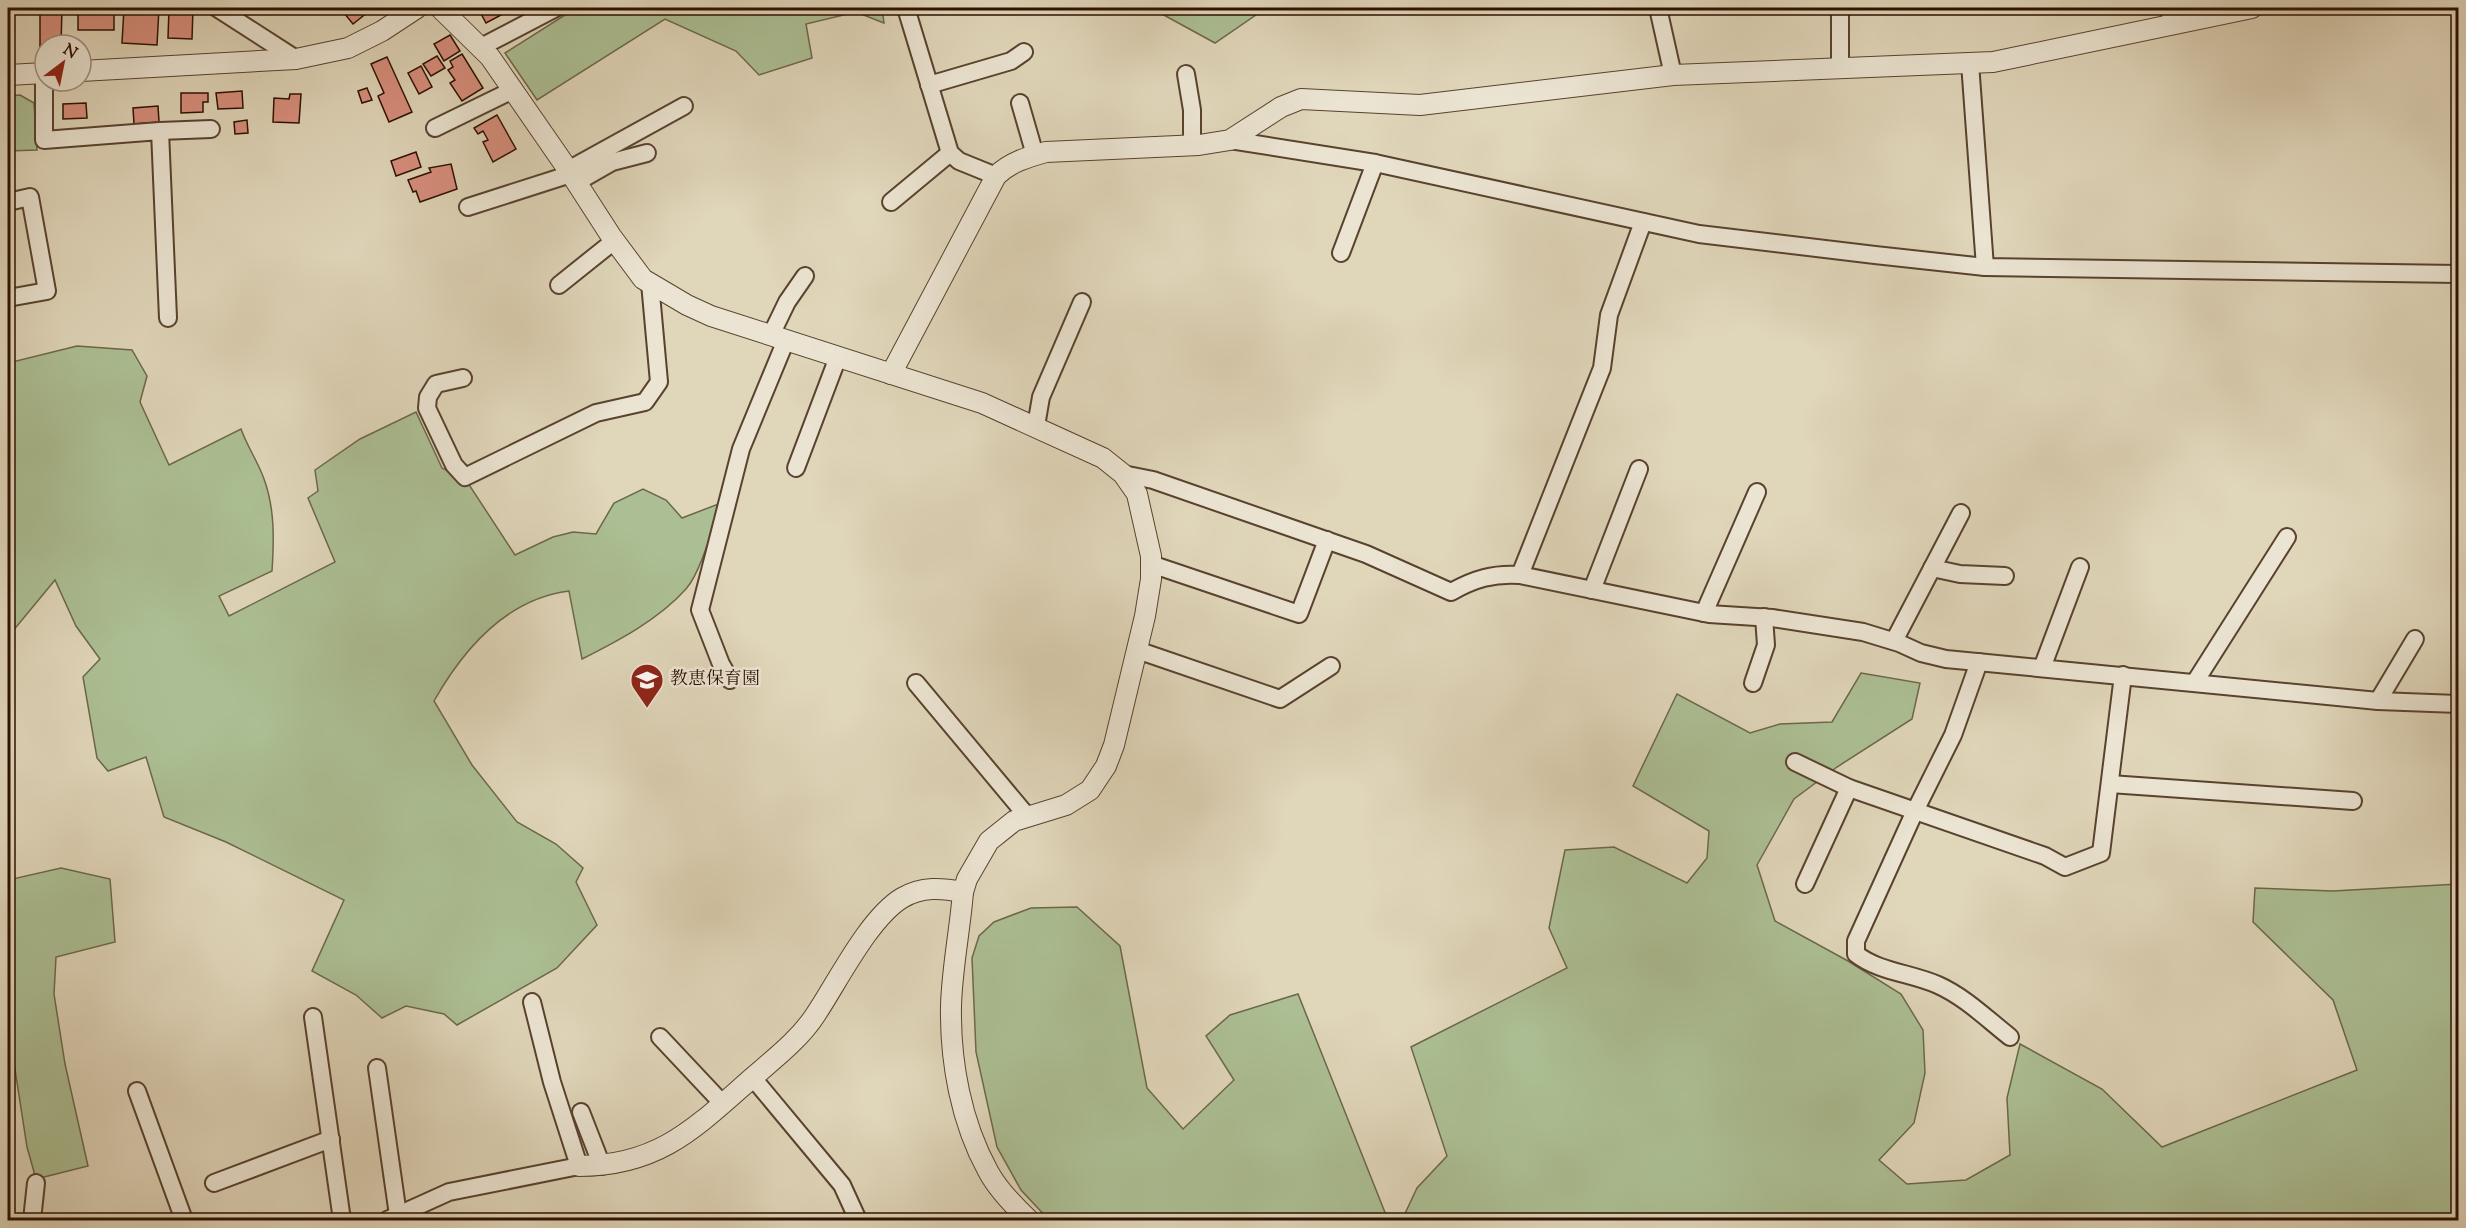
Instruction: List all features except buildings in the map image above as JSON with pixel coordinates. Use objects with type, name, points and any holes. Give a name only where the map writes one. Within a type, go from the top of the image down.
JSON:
[{"type":"street","points":[[217,8],[296,59]]},
{"type":"street","points":[[93,70],[296,59],[348,48],[382,31],[417,8]]},
{"type":"street","points":[[440,8],[482,47],[572,175],[614,241],[643,279],[687,305],[711,316],[982,403],[1036,426],[1103,458],[1123,474],[1137,494],[1151,564],[1145,616],[1114,745],[1106,766],[1090,790],[1066,805],[1014,821],[989,841],[967,879],[963,892],[951,1006],[951,1046],[962,1105],[988,1172],[1029,1221]]},
{"type":"street","points":[[482,47],[527,14],[556,8]]},
{"type":"street","points":[[906,8],[950,153],[959,161],[996,176]]},
{"type":"street","points":[[1658,8],[1673,75]]},
{"type":"street","points":[[1840,8],[1840,68]]},
{"type":"street","points":[[1230,140],[1281,107],[1300,99],[1420,105],[1673,75],[1993,62],[2170,16],[2252,8]]},
{"type":"street","points":[[929,85],[1011,61],[1024,52]]},
{"type":"street","points":[[1970,63],[1985,267]]},
{"type":"street","points":[[8,75],[33,74]]},
{"type":"street","points":[[1186,74],[1192,110],[1192,145]]},
{"type":"street","points":[[435,128],[513,90]]},
{"type":"street","points":[[45,93],[44,140],[211,129]]},
{"type":"street","points":[[1020,103],[1035,155]]},
{"type":"street","points":[[572,175],[684,105]]},
{"type":"street","points":[[160,131],[168,318]]},
{"type":"street","points":[[891,375],[996,176],[1004,168],[1046,152],[1192,145],[1230,140],[1375,163],[1699,234],[1985,267],[2458,274]]},
{"type":"street","points":[[468,207],[647,153]]},
{"type":"street","points":[[891,202],[950,153]]},
{"type":"street","points":[[1341,253],[1375,163]]},
{"type":"street","points":[[8,202],[30,197],[47,291],[8,298]]},
{"type":"street","points":[[1520,575],[1602,368],[1609,315],[1643,222]]},
{"type":"street","points":[[558,285],[614,241]]},
{"type":"street","points":[[730,680],[721,664],[700,610],[741,449],[779,338],[787,302],[805,276]]},
{"type":"street","points":[[462,378],[436,384],[428,397],[427,408],[454,465],[465,477],[596,413],[645,402],[659,382],[650,283]]},
{"type":"street","points":[[1036,426],[1041,397],[1082,302]]},
{"type":"street","points":[[796,468],[838,357]]},
{"type":"street","points":[[1592,590],[1639,469]]},
{"type":"street","points":[[1123,474],[1153,480],[1366,554],[1451,592],[1473,580],[1500,575],[1520,575],[1704,613],[1764,617],[1863,632],[1894,641],[1921,653],[1946,659],[2378,701],[2458,704]]},
{"type":"street","points":[[1704,613],[1757,492]]},
{"type":"street","points":[[1894,641],[1961,513]]},
{"type":"street","points":[[2195,682],[2287,537]]},
{"type":"street","points":[[1151,564],[1299,614],[1327,540]]},
{"type":"street","points":[[2042,668],[2080,567]]},
{"type":"street","points":[[1932,568],[1960,574],[2005,576]]},
{"type":"street","points":[[1754,683],[1766,645],[1764,617]]},
{"type":"street","points":[[2378,701],[2415,639]]},
{"type":"street","points":[[1137,651],[1280,699],[1331,666]]},
{"type":"street","points":[[1979,662],[1953,735],[1915,811],[1856,941],[1856,954],[1867,963],[1938,985],[1960,998],[2010,1037]]},
{"type":"street","points":[[1795,762],[1849,788],[2045,856],[2065,867],[2101,853],[2123,675]]},
{"type":"street","points":[[916,683],[1026,816]]},
{"type":"street","points":[[2110,784],[2353,801]]},
{"type":"street","points":[[1805,884],[1849,788]]},
{"type":"street","points":[[377,1068],[393,1218],[449,1192],[579,1166],[602,1166],[643,1157],[669,1146],[691,1132],[792,1042],[815,1017],[879,917],[901,898],[919,890],[940,887],[963,892]]},
{"type":"street","points":[[532,1002],[552,1082],[579,1166]]},
{"type":"street","points":[[314,1017],[342,1221]]},
{"type":"street","points":[[660,1037],[723,1104]]},
{"type":"street","points":[[753,1078],[842,1185],[858,1221]]},
{"type":"street","points":[[137,1091],[184,1221]]},
{"type":"street","points":[[581,1112],[602,1166]]},
{"type":"street","points":[[214,1183],[331,1139]]},
{"type":"street","points":[[32,1221],[36,1183]]},
{"type":"green space","points":[[576,8],[882,8],[884,23],[856,12],[806,24],[812,58],[759,75],[736,51],[665,19],[537,100],[505,53]]},
{"type":"green space","points":[[1151,8],[1266,8],[1215,43]]},
{"type":"green space","points":[[20,95],[34,103],[37,150],[8,151],[8,96]]},
{"type":"green space","points":[[77,346],[132,350],[147,376],[140,402],[169,465],[241,429],[268,490],[272,513],[272,571],[219,596],[229,616],[335,562],[308,498],[318,491],[315,470],[360,439],[416,412],[442,468],[466,480],[515,555],[553,537],[573,532],[596,534],[614,503],[643,489],[666,500],[682,518],[721,503],[697,572],[686,589],[650,620],[582,659],[569,591],[546,596],[507,615],[489,629],[459,663],[434,701],[472,765],[517,822],[556,844],[583,868],[576,882],[597,925],[557,968],[457,1025],[444,1014],[406,1006],[382,1018],[356,995],[312,971],[344,900],[226,842],[164,817],[146,757],[108,771],[97,758],[83,677],[100,659],[76,626],[55,580],[12,632],[8,667],[8,363]]},
{"type":"green space","points":[[1861,673],[1920,683],[1912,719],[1837,767],[1794,799],[1757,865],[1775,921],[1848,961],[1901,994],[1923,1030],[1925,1073],[1914,1123],[1879,1160],[1907,1184],[1966,1180],[2010,1155],[2007,1098],[2020,1044],[2102,1089],[2162,1147],[2357,1070],[2333,1000],[2253,922],[2255,888],[2333,891],[2458,884],[2458,1220],[1402,1220],[1417,1188],[1447,1156],[1411,1047],[1567,968],[1549,928],[1565,850],[1614,847],[1687,883],[1707,858],[1709,831],[1633,786],[1677,694],[1750,733],[1780,724],[1832,722]]},
{"type":"green space","points":[[61,868],[110,879],[115,942],[56,957],[54,994],[65,1064],[88,1166],[36,1179],[27,1147],[8,1024],[8,880]]},
{"type":"green space","points":[[1077,907],[1120,946],[1147,1088],[1183,1129],[1234,1080],[1206,1036],[1230,1015],[1298,994],[1388,1220],[1049,1220],[1021,1190],[997,1147],[976,1052],[972,958],[979,936],[994,922],[1031,908]]},
{"type":"place","name":"教恵保育園","points":[[647,709]]}]
